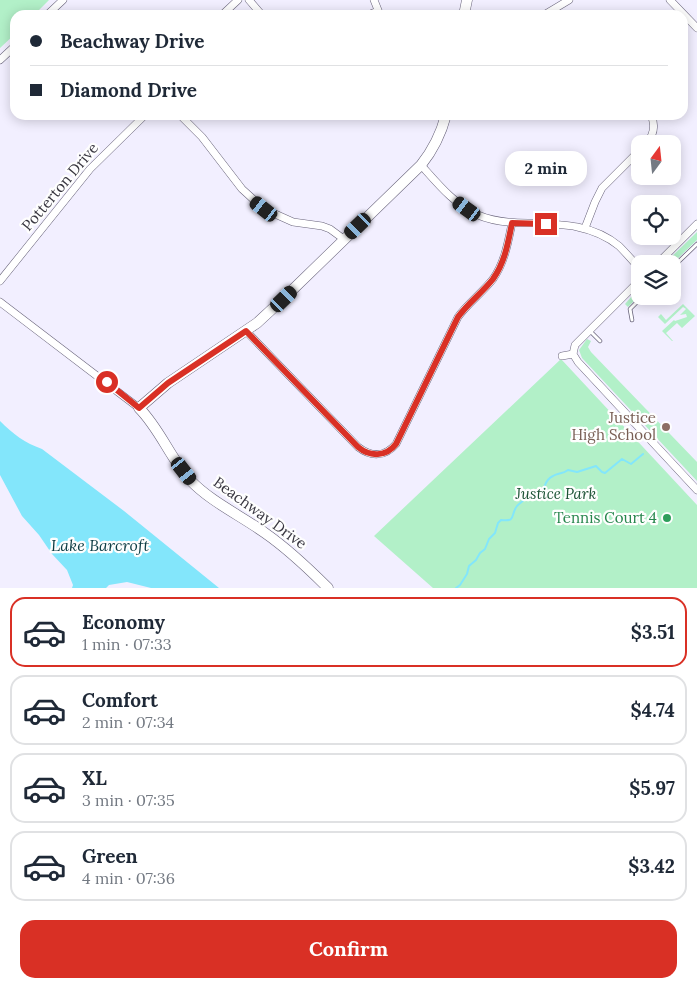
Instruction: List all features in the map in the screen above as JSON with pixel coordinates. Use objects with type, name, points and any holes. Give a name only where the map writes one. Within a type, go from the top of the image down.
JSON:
[{"type":"street","points":[[52,10],[63,0]]},
{"type":"street","points":[[227,10],[238,0]]},
{"type":"street","points":[[249,0],[258,10]]},
{"type":"street","points":[[552,10],[569,0]]},
{"type":"street","points":[[670,0],[680,10]]},
{"type":"street","points":[[688,19],[697,28]]},
{"type":"street","points":[[0,60],[10,51]]},
{"type":"street","name":"Potterton Drive","points":[[0,281],[90,169],[140,120]]},
{"type":"street","points":[[185,120],[202,137],[242,189],[264,209],[293,222],[330,229],[345,240]]},
{"type":"street","points":[[139,408],[168,383],[246,331],[284,299],[429,156],[438,139],[444,120]]},
{"type":"street","points":[[652,120],[654,130],[652,135]]},
{"type":"street","points":[[585,228],[602,188],[631,159]]},
{"type":"street","points":[[420,165],[454,200],[467,209],[492,220],[512,223],[563,224],[585,228],[608,239],[631,260]]},
{"type":"street","points":[[246,331],[358,447],[370,454],[376,455],[387,452],[396,444],[458,317],[498,270],[507,248],[512,223]]},
{"type":"street","points":[[665,255],[697,224]]},
{"type":"street","points":[[631,289],[575,345],[573,354],[578,362],[697,490]]},
{"type":"street","name":"Beachway Drive","points":[[0,302],[139,408],[152,422],[190,480],[294,555],[328,588]]},
{"type":"street","points":[[562,356],[573,354]]},
{"type":"lane","points":[[681,259],[697,244]]},
{"type":"lane","points":[[632,320],[630,309],[634,305]]},
{"type":"lane","points":[[589,330],[600,341]]},
{"type":"green space","points":[[0,0],[49,0],[39,10],[10,10],[10,39],[0,48]]},
{"type":"green space","points":[[697,232],[697,240],[681,255],[673,255]]},
{"type":"green space","points":[[631,297],[631,304],[628,307],[625,304]]},
{"type":"green space","points":[[683,304],[695,316],[682,328],[677,323],[666,333],[672,341],[662,331],[674,320],[687,317],[686,314],[680,315],[686,309],[683,307],[665,324],[658,317],[661,314],[666,320]]},
{"type":"green space","points":[[587,339],[591,341],[588,347],[591,352],[697,462],[697,481],[582,358],[579,350]]},
{"type":"green space","name":"Justice Park","points":[[561,359],[697,505],[697,588],[433,588],[374,536]]},
{"type":"water","name":"Lake Barcroft","points":[[0,421],[20,438],[42,449],[124,511],[219,588],[151,588],[127,582],[109,585],[106,588],[72,588],[73,585],[67,570],[22,516],[0,475]]},
{"type":"waterway","points":[[456,588],[467,574],[469,566],[485,549],[489,539],[495,533],[498,523],[501,520],[511,519],[517,506],[529,495],[543,490],[549,479],[568,470],[577,472],[596,466],[605,473],[622,459],[631,464],[643,454]]},
{"type":"place","name":"Justice High School","points":[[666,427]]},
{"type":"place","name":"Tennis Court 4","points":[[667,518]]},
{"type":"route","points":[[107,382],[139,408],[168,383],[246,331],[358,447],[370,454],[382,454],[392,449],[396,444],[458,317],[483,290],[498,270],[507,248],[512,223],[546,224]]}]
